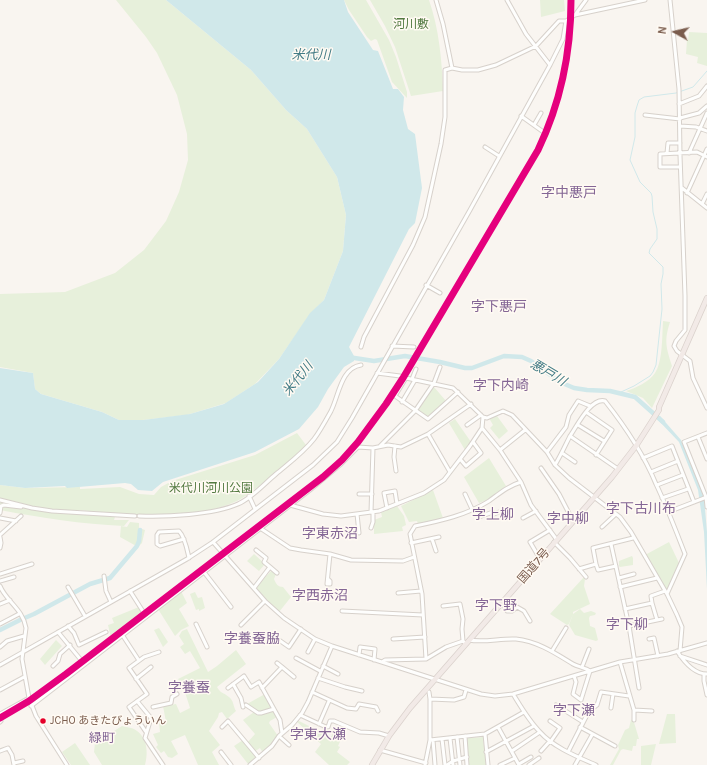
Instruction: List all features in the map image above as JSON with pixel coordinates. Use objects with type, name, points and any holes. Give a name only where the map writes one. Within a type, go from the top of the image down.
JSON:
[{"type":"highway","name":"国道7号","points":[[372,765],[389,736],[410,708],[466,641],[618,470],[636,446],[659,407],[707,298]]},
{"type":"street","points":[[436,0],[443,24],[452,68]]},
{"type":"street","points":[[507,0],[526,34],[550,65]]},
{"type":"street","points":[[361,346],[364,337],[413,245],[425,216],[441,144],[445,117],[445,70],[452,68],[462,70],[478,70],[488,68],[536,46],[559,21],[566,21],[575,15],[586,0]]},
{"type":"street","points":[[575,15],[644,0]]},
{"type":"street","points":[[670,0],[680,104],[680,167],[682,188],[685,327],[683,334],[676,341],[674,346],[676,350],[691,362],[693,378],[707,408]]},
{"type":"street","points":[[0,665],[188,558],[213,542],[311,466],[337,442],[378,372],[550,65],[563,39],[566,21]]},
{"type":"street","points":[[680,104],[699,96],[707,86]]},
{"type":"street","points":[[645,115],[680,118],[699,113],[707,106]]},
{"type":"street","points":[[689,152],[707,112]]},
{"type":"street","points":[[534,126],[541,113]]},
{"type":"street","points":[[521,116],[542,131]]},
{"type":"street","points":[[680,126],[696,127],[707,132]]},
{"type":"street","points":[[667,153],[668,143],[680,143]]},
{"type":"street","points":[[486,147],[499,156]]},
{"type":"street","points":[[687,193],[706,156],[707,149]]},
{"type":"street","points":[[680,167],[660,167],[660,154],[697,152],[706,156]]},
{"type":"street","points":[[682,188],[707,208]]},
{"type":"street","points":[[702,204],[707,194]]},
{"type":"street","points":[[426,285],[440,293]]},
{"type":"street","points":[[392,346],[414,347]]},
{"type":"street","points":[[0,513],[1,506],[4,505],[153,517],[197,514],[239,504],[298,456],[314,439],[332,410],[342,382],[347,374],[353,367],[361,365]]},
{"type":"street","points":[[378,447],[415,411],[434,383],[440,368]]},
{"type":"street","points":[[402,402],[414,379],[416,370]]},
{"type":"street","points":[[378,372],[400,376]]},
{"type":"street","points":[[458,392],[428,419],[394,396],[406,378],[414,379],[453,388],[458,392],[471,404],[482,416],[487,418],[503,411],[507,412],[512,415],[547,452],[555,465],[569,478],[620,517],[667,594],[682,627],[678,651],[680,656],[692,668],[697,672],[706,674],[704,680],[707,695]]},
{"type":"street","points":[[555,465],[570,436],[590,406],[595,402],[602,400],[605,401],[623,425],[651,472],[685,554],[667,594]]},
{"type":"street","points":[[547,452],[566,427],[569,415],[578,401],[590,406]]},
{"type":"street","points":[[31,706],[327,477],[358,447],[373,448],[388,445],[401,447],[428,434],[471,404]]},
{"type":"street","points":[[586,412],[612,430],[596,455]]},
{"type":"street","points":[[466,425],[482,416]]},
{"type":"street","points":[[290,505],[323,514],[341,516],[372,512],[387,508],[424,493],[444,480],[460,459],[482,428],[482,416]]},
{"type":"street","points":[[578,425],[604,441]]},
{"type":"street","points":[[482,428],[500,450],[521,482],[528,500],[550,530],[556,541],[586,577]]},
{"type":"street","points":[[500,450],[525,430]]},
{"type":"street","points":[[707,433],[684,442],[706,497],[707,507]]},
{"type":"street","points":[[428,434],[450,472]]},
{"type":"street","points":[[570,436],[618,470]]},
{"type":"street","points":[[698,437],[707,459]]},
{"type":"street","points":[[460,459],[466,466],[481,453],[472,442]]},
{"type":"street","points":[[395,446],[394,458],[396,471]]},
{"type":"street","points":[[643,458],[672,446],[694,502]]},
{"type":"street","points":[[371,528],[373,522],[373,448]]},
{"type":"street","points":[[562,453],[575,462]]},
{"type":"street","points":[[651,472],[678,461]]},
{"type":"street","points":[[541,468],[559,494],[573,521]]},
{"type":"street","points":[[657,485],[683,475]]},
{"type":"street","points":[[426,659],[422,591],[410,534],[415,526],[437,522],[464,513],[489,500],[506,488],[521,482]]},
{"type":"street","points":[[662,498],[688,489]]},
{"type":"street","points":[[387,508],[384,493],[395,491],[397,504]]},
{"type":"street","points":[[359,494],[372,494]]},
{"type":"street","points":[[465,494],[472,508]]},
{"type":"street","points":[[249,496],[255,509]]},
{"type":"street","points":[[668,512],[706,497]]},
{"type":"street","points":[[0,500],[24,506]]},
{"type":"street","points":[[523,518],[536,511]]},
{"type":"street","points":[[479,517],[493,512],[494,514],[499,512]]},
{"type":"street","points":[[357,514],[359,533]]},
{"type":"street","points":[[602,527],[616,514]]},
{"type":"street","points":[[0,548],[0,536],[21,516]]},
{"type":"street","points":[[0,518],[16,521]]},
{"type":"street","points":[[260,528],[290,548],[330,554],[351,560],[396,561],[408,560],[414,557]]},
{"type":"street","points":[[540,559],[530,542],[550,530]]},
{"type":"street","points":[[184,539],[160,546],[157,544],[157,535],[159,532],[179,532],[184,539],[188,558]]},
{"type":"street","points":[[411,543],[440,537]]},
{"type":"street","points":[[616,566],[598,570],[593,548],[633,538]]},
{"type":"street","points":[[432,539],[436,551]]},
{"type":"street","points":[[213,542],[265,601],[284,618],[315,639],[434,680],[489,696],[513,694],[620,662],[658,656],[706,643]]},
{"type":"street","points":[[611,544],[626,609],[639,688]]},
{"type":"street","points":[[256,550],[266,558],[264,562],[277,573]]},
{"type":"street","points":[[328,579],[330,554]]},
{"type":"street","points":[[0,574],[32,564]]},
{"type":"street","points":[[579,569],[596,564]]},
{"type":"street","points":[[254,588],[270,567]]},
{"type":"street","points":[[204,572],[231,607]]},
{"type":"street","points":[[619,578],[634,574]]},
{"type":"street","points":[[104,576],[106,591],[110,602]]},
{"type":"street","points":[[0,582],[14,577]]},
{"type":"street","points":[[620,587],[657,578]]},
{"type":"street","points":[[0,586],[3,594],[10,600],[25,622],[26,628],[22,659],[28,698],[36,716],[67,765]]},
{"type":"street","points":[[68,587],[85,616]]},
{"type":"street","points":[[657,620],[651,596],[665,590]]},
{"type":"street","points":[[130,591],[144,613]]},
{"type":"street","points":[[398,593],[422,591]]},
{"type":"street","points":[[0,604],[10,600]]},
{"type":"street","points":[[241,624],[265,601]]},
{"type":"street","points":[[502,602],[507,611],[512,611],[517,607],[524,611],[530,620]]},
{"type":"street","points":[[626,609],[652,603]]},
{"type":"street","points":[[443,606],[460,604],[463,619],[462,629],[466,641]]},
{"type":"street","points":[[342,611],[424,615]]},
{"type":"street","points":[[0,624],[20,614]]},
{"type":"street","points":[[629,626],[662,619]]},
{"type":"street","points":[[196,624],[207,647]]},
{"type":"street","points":[[68,626],[74,633],[79,645],[106,632]]},
{"type":"street","points":[[552,651],[566,628]]},
{"type":"street","points":[[279,640],[289,647],[301,629]]},
{"type":"street","points":[[58,632],[70,645],[80,660]]},
{"type":"street","points":[[0,647],[7,641],[24,636]]},
{"type":"street","points":[[123,636],[138,659]]},
{"type":"street","points":[[393,639],[425,637]]},
{"type":"street","points":[[649,639],[654,638],[658,656]]},
{"type":"street","points":[[308,652],[315,639]]},
{"type":"street","points":[[382,662],[385,660],[426,659],[446,647],[466,641],[524,640],[552,651],[575,665],[590,671]]},
{"type":"street","points":[[53,666],[58,660],[60,654],[70,645]]},
{"type":"street","points":[[250,765],[272,746],[300,715],[306,706],[332,646]]},
{"type":"street","points":[[359,655],[360,647],[375,649],[374,660]]},
{"type":"street","points":[[582,667],[589,649]]},
{"type":"street","points":[[146,732],[129,707],[146,694],[128,668],[138,659],[159,652]]},
{"type":"street","points":[[680,656],[707,665]]},
{"type":"street","points":[[296,658],[320,671]]},
{"type":"street","points":[[620,662],[634,710],[634,720]]},
{"type":"street","points":[[277,663],[294,677]]},
{"type":"street","points":[[323,666],[338,674]]},
{"type":"street","points":[[136,679],[151,667]]},
{"type":"street","points":[[262,688],[282,667]]},
{"type":"street","points":[[574,676],[576,682],[573,694],[581,700],[590,671]]},
{"type":"street","points":[[228,688],[244,676],[251,687],[259,682],[280,720],[281,735],[289,746]]},
{"type":"street","points":[[0,690],[24,677]]},
{"type":"street","points":[[318,678],[345,688],[362,691]]},
{"type":"street","points":[[233,684],[245,706],[258,713],[274,709]]},
{"type":"street","points":[[430,698],[459,699],[464,697],[466,690]]},
{"type":"street","points":[[312,692],[347,708],[356,710],[359,704],[376,707],[378,710]]},
{"type":"street","points":[[429,692],[431,740],[436,765]]},
{"type":"street","points":[[568,752],[589,711],[597,705],[601,692],[629,696]]},
{"type":"street","points":[[153,707],[171,703],[172,697],[177,694]]},
{"type":"street","points":[[513,694],[524,712],[540,732],[568,752],[596,765]]},
{"type":"street","points":[[611,708],[614,694]]},
{"type":"street","points":[[0,714],[28,698]]},
{"type":"street","points":[[137,700],[150,718],[145,738],[163,765]]},
{"type":"street","points":[[319,724],[329,701]]},
{"type":"street","points":[[556,705],[583,722]]},
{"type":"street","points":[[634,710],[652,711]]},
{"type":"street","points":[[431,740],[485,734],[524,712]]},
{"type":"street","points":[[300,715],[326,728],[330,721],[334,721],[360,732],[379,732],[389,736]]},
{"type":"street","points":[[222,727],[228,721],[259,758]]},
{"type":"street","points":[[541,751],[551,741],[560,728],[550,721]]},
{"type":"street","points":[[486,752],[534,726]]},
{"type":"street","points":[[498,727],[519,765],[531,757]]},
{"type":"street","points":[[580,727],[592,735],[615,746]]},
{"type":"street","points":[[512,751],[540,732]]},
{"type":"street","points":[[485,734],[488,765]]},
{"type":"street","points":[[575,765],[592,735]]},
{"type":"street","points":[[465,736],[467,765]]},
{"type":"street","points":[[457,737],[460,765]]},
{"type":"street","points":[[450,738],[453,763]]},
{"type":"street","points":[[442,739],[446,765],[453,763],[460,758],[466,757]]},
{"type":"street","points":[[380,750],[426,764],[431,740]]},
{"type":"street","points":[[0,751],[8,748],[12,755],[14,764],[23,761]]},
{"type":"street","points":[[221,752],[231,765]]},
{"type":"street","points":[[500,765],[515,758]]},
{"type":"street","points":[[529,765],[539,758]]},
{"type":"green space","points":[[116,0],[166,0],[251,70],[286,110],[307,129],[337,177],[346,215],[343,251],[324,300],[311,313],[279,359],[255,384],[226,403],[187,415],[143,420],[119,420],[102,412],[41,394],[35,389],[33,373],[0,367],[0,294],[65,292],[115,273],[144,250],[166,221],[179,192],[188,160],[187,134],[177,95],[157,53]]},
{"type":"green space","points":[[344,0],[366,0],[389,40],[407,92],[407,98],[392,82],[377,40],[375,39],[371,41],[367,37]]},
{"type":"green space","name":"河川敷","points":[[370,0],[429,0],[439,45],[443,91],[411,96],[395,47]]},
{"type":"green space","points":[[540,0],[564,0],[565,11],[541,17]]},
{"type":"green space","points":[[689,32],[707,33],[707,66],[697,63],[698,57],[686,54]]},
{"type":"green space","points":[[663,321],[670,322],[666,344],[672,366],[652,408],[643,398],[626,391],[649,379],[658,368],[661,355]]},
{"type":"green space","points":[[434,387],[446,401],[428,417],[418,411],[418,409]]},
{"type":"green space","points":[[497,416],[508,431],[499,439],[490,428],[493,425],[489,418]]},
{"type":"green space","points":[[455,419],[471,442],[465,450],[449,423]]},
{"type":"green space","name":"米代川河川公園","points":[[297,433],[306,445],[294,457],[275,474],[244,497],[219,508],[179,515],[159,516],[79,510],[80,513],[115,517],[114,520],[129,520],[124,526],[92,524],[31,516],[0,510],[0,485],[25,488],[80,487],[80,489],[120,487],[139,494],[154,495],[161,487],[172,481],[255,455]]},
{"type":"green space","points":[[489,458],[506,486],[487,500],[479,503],[464,477]]},
{"type":"green space","points":[[433,490],[443,518],[432,522],[418,524],[417,521],[409,522],[401,506]]},
{"type":"green space","points":[[397,506],[404,516],[406,525],[402,527],[403,531],[374,534],[374,520],[382,517],[381,512]]},
{"type":"green space","points":[[130,522],[139,523],[139,528],[145,530],[142,543],[138,547],[120,537],[121,526],[127,527]]},
{"type":"green space","points":[[669,542],[679,563],[667,592],[645,555]]},
{"type":"green space","points":[[254,554],[265,564],[259,571],[247,561]]},
{"type":"green space","points":[[632,556],[633,565],[619,566],[619,561]]},
{"type":"green space","points":[[271,571],[276,574],[274,579],[276,584],[283,587],[291,597],[279,612],[265,600],[255,588]]},
{"type":"green space","points":[[584,577],[584,586],[590,604],[573,612],[569,624],[567,625],[550,614]]},
{"type":"green space","points":[[181,591],[187,603],[179,609],[189,626],[181,630],[175,636],[158,609]]},
{"type":"green space","points":[[195,592],[198,598],[202,597],[205,608],[199,611],[199,609],[196,610],[190,594]]},
{"type":"green space","points":[[139,607],[143,613],[111,638],[108,625],[114,623],[112,618]]},
{"type":"green space","points":[[580,609],[584,613],[591,611],[596,613],[589,618],[590,626],[595,628],[598,640],[596,641],[575,635],[569,625],[573,614]]},
{"type":"green space","points":[[159,628],[168,642],[163,647],[154,630]]},
{"type":"green space","points":[[187,629],[208,672],[236,650],[246,664],[217,687],[231,699],[236,711],[227,719],[222,712],[219,713],[209,731],[220,745],[212,752],[219,765],[198,765],[185,735],[171,741],[178,754],[172,758],[168,757],[164,751],[161,753],[156,747],[158,745],[153,734],[160,732],[159,723],[166,722],[163,706],[176,704],[180,713],[190,708],[183,686],[178,679],[200,668],[190,651],[185,654],[180,647],[184,644],[179,636],[182,631]]},
{"type":"green space","points":[[56,640],[62,646],[45,665],[40,659]]},
{"type":"green space","points":[[265,694],[272,708],[259,712],[247,704]]},
{"type":"green space","points":[[273,710],[277,717],[269,723],[278,736],[263,753],[260,748],[254,752],[247,743],[255,734],[243,720],[254,712],[258,715]]},
{"type":"green space","points":[[667,714],[675,714],[676,743],[659,744]]},
{"type":"green space","points":[[633,719],[639,739],[637,739],[636,746],[633,746],[632,751],[621,750],[613,765],[610,765],[619,749],[618,745],[625,730],[629,728],[631,720]]},
{"type":"green space","points":[[297,720],[331,737],[334,731],[337,732],[338,730],[344,733],[337,752],[350,762],[347,765],[329,765],[315,752],[321,744],[296,721]]},
{"type":"green space","points":[[122,726],[132,728],[141,734],[145,742],[147,752],[145,765],[102,765],[94,752],[95,743]]},
{"type":"green space","points":[[483,737],[486,765],[468,765],[467,739]]},
{"type":"green space","points":[[243,740],[257,758],[248,764],[234,746]]},
{"type":"green space","points":[[75,743],[90,765],[71,765],[62,752]]},
{"type":"green space","points":[[656,744],[651,765],[641,765],[641,746]]},
{"type":"water","name":"米代川","points":[[166,0],[344,0],[348,12],[373,50],[378,51],[393,89],[398,89],[404,97],[403,110],[408,129],[415,134],[422,188],[415,223],[409,229],[349,347],[354,356],[354,361],[344,367],[328,389],[318,407],[299,429],[255,452],[163,482],[152,491],[138,490],[131,484],[125,483],[67,488],[65,486],[25,488],[0,485],[0,368],[33,373],[35,389],[41,394],[102,412],[119,420],[143,420],[190,414],[224,404],[258,382],[279,359],[310,313],[324,300],[343,251],[346,215],[337,177],[307,129],[286,110],[251,70]]},
{"type":"water","points":[[660,416],[681,440],[704,497],[707,532],[707,589],[704,532],[698,490],[679,442],[658,420]]},
{"type":"waterway","points":[[621,392],[634,386],[650,376],[653,372],[656,365],[662,309],[661,284],[663,267],[649,253],[657,239],[652,196],[640,182],[630,160],[635,137],[635,113],[639,100],[644,97],[676,93],[693,87],[707,71]]},
{"type":"waterway","name":"悪戸川","points":[[348,357],[374,361],[405,356],[465,368],[472,368],[504,356],[522,357],[531,361],[560,382],[574,388],[610,391],[635,397],[663,422]]},
{"type":"waterway","points":[[0,630],[34,614],[90,584],[110,578],[137,546],[140,530]]},
{"type":"transit line","points":[[0,718],[29,701],[66,674],[323,477],[342,460],[358,442],[403,378],[538,150],[553,114],[563,77],[567,58],[571,20],[571,0]]},
{"type":"place","name":"JCHO あきたびょういん","points":[[43,721]]},
{"type":"district","name":"字中悪戸","points":[[569,193]]},
{"type":"district","name":"字下悪戸","points":[[499,307]]},
{"type":"district","name":"字下内崎","points":[[501,386]]},
{"type":"district","name":"字下古川布","points":[[641,509]]},
{"type":"district","name":"字上柳","points":[[493,515]]},
{"type":"district","name":"字中柳","points":[[568,519]]},
{"type":"district","name":"字東赤沼","points":[[330,534]]},
{"type":"district","name":"字西赤沼","points":[[320,596]]},
{"type":"district","name":"字下野","points":[[496,606]]},
{"type":"district","name":"字下柳","points":[[627,625]]},
{"type":"district","name":"字養蚕脇","points":[[252,639]]},
{"type":"district","name":"字養蚕","points":[[189,688]]},
{"type":"district","name":"字下瀬","points":[[574,711]]},
{"type":"district","name":"字東大瀬","points":[[318,735]]},
{"type":"district","name":"緑町","points":[[102,738]]}]
